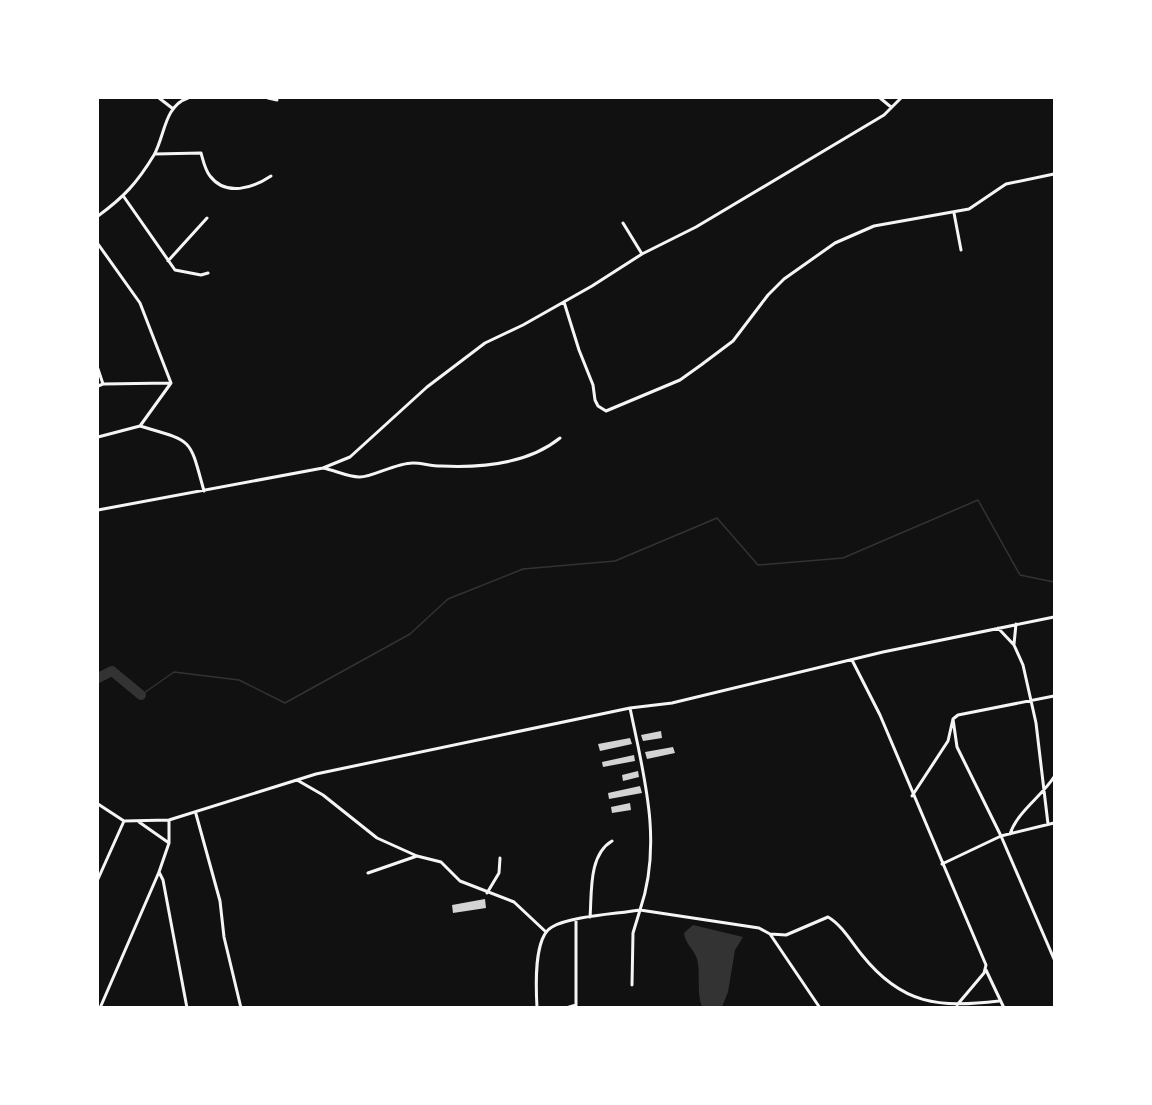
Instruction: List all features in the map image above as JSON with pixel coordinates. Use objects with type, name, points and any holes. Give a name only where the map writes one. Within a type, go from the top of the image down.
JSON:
[{"type":"street","points":[[159,98],[172,108]]},
{"type":"street","points":[[98,216],[124,197],[155,154],[172,108],[180,100],[188,98]]},
{"type":"street","points":[[268,98],[277,100]]},
{"type":"street","points":[[879,98],[891,106]]},
{"type":"street","points":[[98,510],[204,491],[302,469],[323,468],[350,458],[427,387],[485,343],[564,302],[642,254],[696,227],[884,115],[901,98]]},
{"type":"street","points":[[155,154],[201,153],[210,177],[227,188],[256,186],[270,176]]},
{"type":"street","points":[[564,302],[593,385],[594,400],[606,411],[680,380],[701,365],[733,341],[768,295],[784,279],[825,249],[873,226],[954,213],[978,205],[1006,184],[1054,174]]},
{"type":"street","points":[[124,197],[175,270],[201,275],[208,273]]},
{"type":"street","points":[[954,213],[961,250]]},
{"type":"street","points":[[168,261],[207,218]]},
{"type":"street","points":[[623,223],[642,254]]},
{"type":"street","points":[[98,244],[140,303],[171,383]]},
{"type":"street","points":[[98,369],[103,384]]},
{"type":"street","points":[[98,386],[171,383]]},
{"type":"street","points":[[140,426],[171,383]]},
{"type":"street","points":[[98,437],[140,426],[183,439],[193,451],[204,491]]},
{"type":"street","points":[[323,468],[360,478],[384,468],[412,463],[441,466],[485,465],[517,460],[544,451],[560,438]]},
{"type":"street","points":[[98,804],[124,821],[169,820],[195,814],[327,771],[630,708],[672,703],[852,660],[1054,617]]},
{"type":"street","points":[[1014,645],[1016,624]]},
{"type":"street","points":[[998,628],[1014,645],[1023,665],[1029,700],[1036,723],[1048,824]]},
{"type":"street","points":[[852,660],[880,715],[912,796],[999,1001],[1003,1002],[1004,1008]]},
{"type":"street","points":[[912,796],[948,741],[953,719],[958,715],[1054,696]]},
{"type":"street","points":[[630,708],[651,807],[649,885],[633,933],[632,985]]},
{"type":"street","points":[[953,719],[960,753],[1001,836],[1054,959]]},
{"type":"street","points":[[1010,834],[1016,821],[1043,793],[1054,777]]},
{"type":"street","points":[[297,780],[323,795],[377,838],[417,856],[441,862],[460,881],[514,902],[546,932]]},
{"type":"street","points":[[195,814],[220,901],[224,937],[241,1008]]},
{"type":"street","points":[[100,1008],[159,872],[169,843],[169,820]]},
{"type":"street","points":[[98,879],[124,821]]},
{"type":"street","points":[[138,821],[169,843]]},
{"type":"street","points":[[942,864],[1001,836],[1054,823]]},
{"type":"street","points":[[590,917],[594,868],[602,849],[612,841]]},
{"type":"street","points":[[368,873],[417,856]]},
{"type":"street","points":[[488,893],[499,873],[500,858]]},
{"type":"street","points":[[159,872],[163,880],[187,1008]]},
{"type":"street","points":[[537,1008],[536,977],[539,950],[546,932],[551,927],[590,917],[640,910],[759,928],[770,934],[786,935],[828,917],[869,964],[899,991],[922,1000],[957,1005],[999,1001]]},
{"type":"street","points":[[566,1008],[576,1006],[576,921]]},
{"type":"street","points":[[770,934],[820,1008]]},
{"type":"street","points":[[957,1005],[986,970]]},
{"type":"shaded area","points":[[693,925],[743,937],[735,950],[728,992],[722,1007],[702,1007],[697,959],[684,933]]},
{"type":"building","points":[[661,731],[662,738],[643,741],[641,735]]},
{"type":"building","points":[[630,738],[632,744],[600,751],[598,744]]},
{"type":"building","points":[[673,747],[675,753],[647,759],[645,752]]},
{"type":"building","points":[[634,755],[635,761],[603,767],[602,762]]},
{"type":"building","points":[[638,771],[639,777],[623,781],[622,775]]},
{"type":"building","points":[[640,786],[642,793],[609,799],[608,793]]},
{"type":"building","points":[[630,803],[631,810],[612,813],[611,807]]},
{"type":"building","points":[[485,899],[486,908],[453,913],[452,905]]},
{"type":"waterway","points":[[141,695],[174,672],[239,680],[285,703],[410,634],[448,599],[523,569],[615,561],[717,518],[758,565],[843,558],[978,500],[1020,575],[1054,582]]},
{"type":"waterway","points":[[98,678],[112,671],[141,695]]}]
